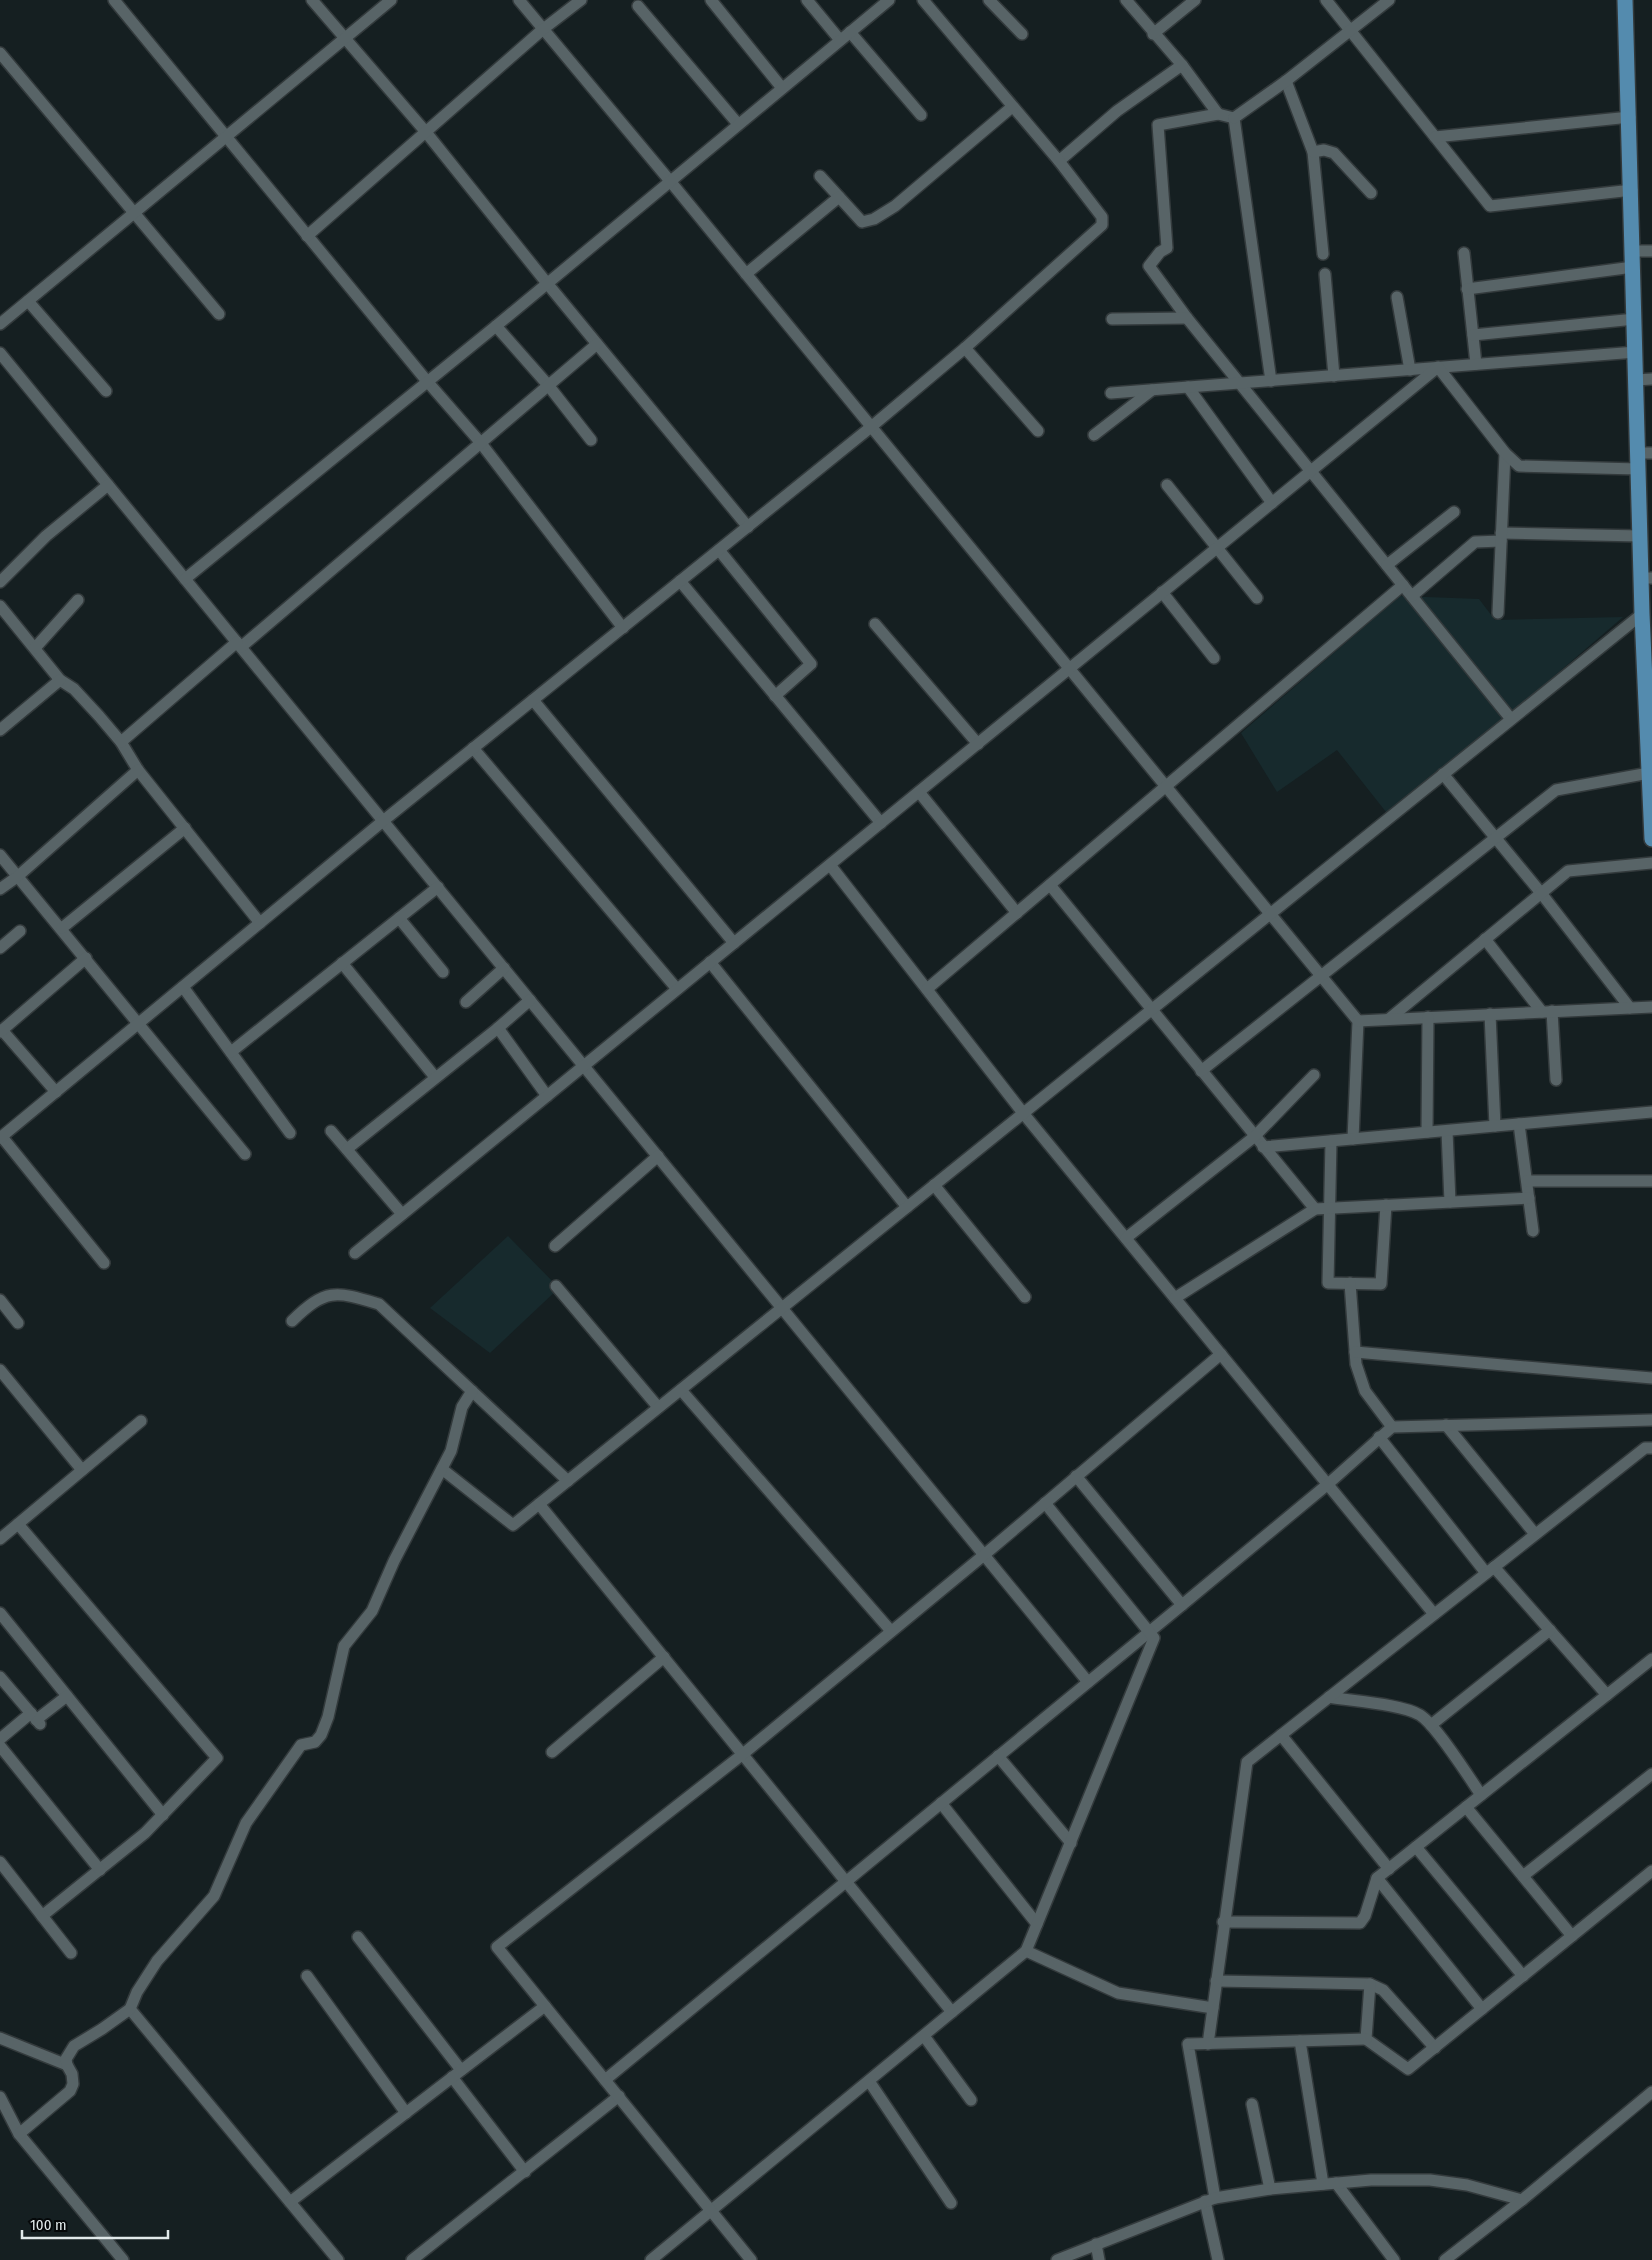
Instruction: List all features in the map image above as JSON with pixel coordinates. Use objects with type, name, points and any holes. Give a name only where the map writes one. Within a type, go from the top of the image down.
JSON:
[{"type":"main road","points":[[1625,0],[1630,117],[1636,380],[1645,453],[1638,469],[1640,536],[1647,578],[1642,614],[1649,695],[1652,839]]},
{"type":"street","points":[[114,0],[426,380],[480,442],[623,628]]},
{"type":"street","points":[[312,0],[425,132],[546,282],[748,526]]},
{"type":"street","points":[[0,324],[391,0]]},
{"type":"street","points":[[519,0],[542,30],[670,181],[1358,1021],[1353,1139]]},
{"type":"street","points":[[307,236],[542,30],[581,0]]},
{"type":"street","points":[[711,0],[782,88]]},
{"type":"street","points":[[807,0],[840,40]]},
{"type":"street","points":[[185,579],[426,380],[496,326],[546,282],[889,0]]},
{"type":"street","points":[[104,1263],[1,1138],[473,748],[871,427],[965,348],[1102,225],[1102,217],[1059,161],[923,0]]},
{"type":"street","points":[[989,0],[1022,34]]},
{"type":"street","points":[[1126,0],[1153,34],[1182,65],[1218,114]]},
{"type":"street","points":[[1153,34],[1195,0]]},
{"type":"street","points":[[1326,0],[1490,206],[1632,190]]},
{"type":"street","points":[[1389,0],[1286,81],[1234,118],[1218,114],[1158,125],[1156,129],[1162,160],[1167,248],[1160,252],[1149,266],[1187,318],[1511,719]]},
{"type":"street","points":[[638,6],[738,124]]},
{"type":"street","points":[[850,32],[921,115]]},
{"type":"street","points":[[0,53],[218,314]]},
{"type":"street","points":[[1059,161],[1117,111],[1182,65]]},
{"type":"street","points":[[1286,81],[1313,152],[1323,254]]},
{"type":"street","points":[[820,176],[862,222],[874,219],[895,206],[1012,107]]},
{"type":"street","points":[[1436,137],[1630,117]]},
{"type":"street","points":[[1234,118],[1271,381]]},
{"type":"street","points":[[1313,152],[1324,150],[1334,153],[1371,193]]},
{"type":"street","points":[[746,274],[839,197]]},
{"type":"street","points":[[1632,251],[1652,251]]},
{"type":"street","points":[[1464,253],[1476,364]]},
{"type":"street","points":[[1468,289],[1633,267]]},
{"type":"street","points":[[1325,274],[1334,376]]},
{"type":"street","points":[[1398,297],[1410,370]]},
{"type":"street","points":[[28,301],[106,391]]},
{"type":"street","points":[[1112,319],[1187,318]]},
{"type":"street","points":[[1472,335],[1635,319]]},
{"type":"street","points":[[496,326],[548,385],[590,440]]},
{"type":"street","points":[[121,742],[597,344]]},
{"type":"street","points":[[965,348],[1038,431]]},
{"type":"street","points":[[1112,393],[1636,352]]},
{"type":"street","points":[[0,353],[1088,1682]]},
{"type":"street","points":[[1438,367],[1505,453],[1519,466],[1638,469]]},
{"type":"street","points":[[354,1253],[1438,367]]},
{"type":"street","points":[[1636,380],[1652,379]]},
{"type":"street","points":[[1188,387],[1272,503]]},
{"type":"street","points":[[1094,435],[1152,390]]},
{"type":"street","points":[[1498,613],[1505,453]]},
{"type":"street","points":[[0,582],[46,536],[108,485]]},
{"type":"street","points":[[1167,485],[1256,598]]},
{"type":"street","points":[[1387,566],[1454,512]]},
{"type":"street","points":[[1412,596],[1475,542],[1501,537],[1640,536]]},
{"type":"street","points":[[720,550],[812,664],[775,696]]},
{"type":"street","points":[[680,581],[881,823]]},
{"type":"street","points":[[926,989],[1403,585]]},
{"type":"street","points":[[1162,592],[1214,658]]},
{"type":"street","points":[[35,648],[78,600]]},
{"type":"street","points":[[0,606],[60,680],[74,689],[121,742],[138,770],[260,923]]},
{"type":"street","points":[[442,1470],[513,1524],[1642,614]]},
{"type":"street","points":[[875,624],[978,744]]},
{"type":"street","points":[[0,730],[60,680]]},
{"type":"street","points":[[533,700],[734,943]]},
{"type":"street","points":[[473,748],[677,989]]},
{"type":"street","points":[[0,889],[17,877],[138,770]]},
{"type":"street","points":[[1443,774],[1541,893],[1630,1008]]},
{"type":"street","points":[[1201,1071],[1556,790],[1650,780]]},
{"type":"street","points":[[919,792],[1017,913]]},
{"type":"street","points":[[62,928],[184,828]]},
{"type":"street","points":[[0,855],[62,928],[245,1154]]},
{"type":"street","points":[[1389,1019],[1568,871],[1652,862]]},
{"type":"street","points":[[830,865],[1023,1113],[1434,1614]]},
{"type":"street","points":[[1050,885],[1254,1137],[1315,1209]]},
{"type":"street","points":[[230,1052],[438,887]]},
{"type":"street","points":[[399,918],[443,972]]},
{"type":"street","points":[[0,948],[20,931]]},
{"type":"street","points":[[1485,939],[1547,1012],[1556,1080]]},
{"type":"street","points":[[56,1092],[1,1031],[86,958]]},
{"type":"street","points":[[710,962],[907,1207]]},
{"type":"street","points":[[342,963],[435,1077]]},
{"type":"street","points":[[466,1002],[504,968]]},
{"type":"street","points":[[183,987],[290,1133]]},
{"type":"street","points":[[346,1149],[498,1028],[530,1000]]},
{"type":"street","points":[[1358,1021],[1652,1007]]},
{"type":"street","points":[[1490,1014],[1495,1126]]},
{"type":"street","points":[[1427,1132],[1428,1017]]},
{"type":"street","points":[[498,1028],[547,1096]]},
{"type":"street","points":[[1126,1238],[1254,1137],[1314,1075]]},
{"type":"street","points":[[1263,1147],[1652,1112]]},
{"type":"street","points":[[1519,1124],[1533,1231]]},
{"type":"street","points":[[331,1131],[402,1214]]},
{"type":"street","points":[[1447,1131],[1450,1202]]},
{"type":"street","points":[[1332,1141],[1328,1283],[1381,1284],[1386,1205]]},
{"type":"street","points":[[556,1246],[658,1156]]},
{"type":"street","points":[[1527,1181],[1652,1181]]},
{"type":"street","points":[[934,1185],[1025,1297]]},
{"type":"street","points":[[1176,1298],[1315,1209],[1529,1198]]},
{"type":"street","points":[[1350,1283],[1356,1364],[1365,1391],[1392,1427]]},
{"type":"street","points":[[556,1286],[658,1407]]},
{"type":"street","points":[[292,1321],[310,1303],[329,1294],[350,1295],[380,1304],[568,1481]]},
{"type":"street","points":[[0,1300],[18,1323]]},
{"type":"street","points":[[1355,1352],[1652,1378]]},
{"type":"street","points":[[751,2260],[497,1947],[743,1754],[1221,1354]]},
{"type":"street","points":[[0,1370],[82,1470]]},
{"type":"street","points":[[19,2134],[70,2091],[73,2084],[72,2074],[67,2065],[66,2058],[74,2046],[130,2009],[137,1992],[157,1961],[214,1896],[246,1823],[301,1745],[315,1742],[321,1735],[328,1718],[344,1646],[372,1612],[394,1561],[452,1451],[462,1407],[472,1390]]},
{"type":"street","points":[[680,1390],[891,1631]]},
{"type":"street","points":[[605,2080],[1149,1633],[1328,1484],[1392,1427],[1652,1420]]},
{"type":"street","points":[[0,1539],[142,1421]]},
{"type":"street","points":[[1446,1425],[1535,1534]]},
{"type":"street","points":[[1379,1438],[1490,1570],[1550,1630],[1607,1695]]},
{"type":"street","points":[[1208,2044],[1247,1762],[1645,1448],[1652,1448]]},
{"type":"street","points":[[1076,1476],[1182,1605]]},
{"type":"street","points":[[651,2260],[1026,1951],[1154,1638],[1044,1503]]},
{"type":"street","points":[[539,1504],[952,2012]]},
{"type":"street","points":[[18,1524],[217,1758],[145,1833],[42,1916]]},
{"type":"street","points":[[0,1613],[162,1815]]},
{"type":"street","points":[[1431,1726],[1550,1630]]},
{"type":"street","points":[[552,1752],[664,1657]]},
{"type":"street","points":[[1224,1922],[1360,1923],[1365,1916],[1377,1878],[1652,1659]]},
{"type":"street","points":[[0,1677],[35,1719]]},
{"type":"street","points":[[0,1738],[35,1719],[67,1696]]},
{"type":"street","points":[[1329,1697],[1408,1710],[1420,1716],[1431,1726],[1481,1795]]},
{"type":"street","points":[[1281,1735],[1389,1869]]},
{"type":"street","points":[[0,1746],[100,1870]]},
{"type":"street","points":[[998,1756],[1070,1843]]},
{"type":"street","points":[[1523,1876],[1652,1774]]},
{"type":"street","points":[[941,1803],[1037,1924]]},
{"type":"street","points":[[1466,1807],[1572,1936]]},
{"type":"street","points":[[1416,1847],[1523,1976]]},
{"type":"street","points":[[0,1862],[71,1953]]},
{"type":"street","points":[[1218,2260],[1188,2044],[1366,2039],[1408,2069],[1652,1871]]},
{"type":"street","points":[[1377,1878],[1482,2009]]},
{"type":"street","points":[[358,1937],[457,2073],[525,2172]]},
{"type":"street","points":[[1026,1951],[1118,1993],[1213,2008]]},
{"type":"street","points":[[307,1976],[406,2113]]},
{"type":"street","points":[[1216,1981],[1370,1984],[1383,1990],[1435,2048]]},
{"type":"street","points":[[1366,2039],[1370,1984]]},
{"type":"street","points":[[290,2202],[545,2006]]},
{"type":"street","points":[[130,2009],[338,2260]]},
{"type":"street","points":[[924,2036],[971,2100]]},
{"type":"street","points":[[0,2038],[67,2065]]},
{"type":"street","points":[[1300,2041],[1323,2184]]},
{"type":"street","points":[[869,2081],[951,2203]]},
{"type":"street","points":[[1445,2260],[1522,2200],[1652,2092]]},
{"type":"street","points":[[412,2260],[525,2172],[618,2096]]},
{"type":"street","points":[[0,2097],[19,2134],[122,2260]]},
{"type":"street","points":[[1252,2104],[1270,2189]]},
{"type":"street","points":[[1057,2260],[1210,2199],[1270,2189],[1371,2180],[1430,2180],[1468,2186],[1522,2200]]},
{"type":"street","points":[[1336,2183],[1394,2260]]},
{"type":"street","points":[[1096,2244],[1098,2260]]},
{"type":"shaded area","points":[[1400,596],[1479,599],[1495,620],[1623,617],[1390,817],[1337,750],[1277,792],[1241,733]]},
{"type":"shaded area","points":[[508,1236],[559,1288],[490,1353],[430,1308]]}]
